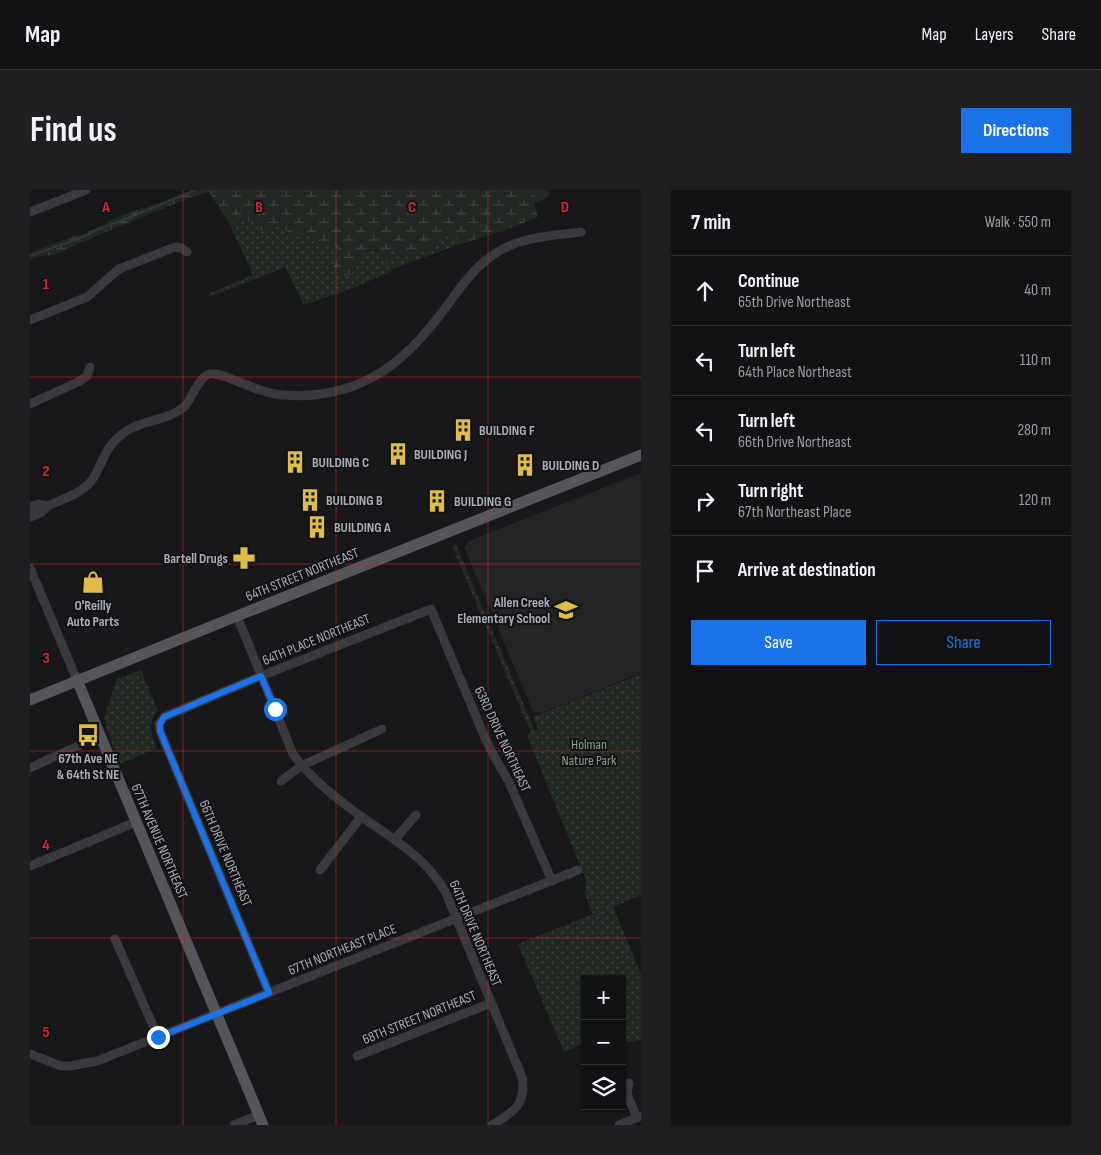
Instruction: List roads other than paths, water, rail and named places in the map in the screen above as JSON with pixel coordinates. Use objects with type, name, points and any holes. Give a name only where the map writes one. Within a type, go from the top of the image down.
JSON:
[{"type":"main road","name":"64TH STREET NORTHEAST","points":[[30,700],[641,455]]},
{"type":"main road","name":"67TH AVENUE NORTHEAST","points":[[77,680],[261,1120]]},
{"type":"street","points":[[30,212],[86,190]]},
{"type":"street","points":[[30,517],[42,512],[46,506],[83,489],[92,480],[114,442],[127,430],[173,413],[184,406],[203,377],[211,373],[220,375],[256,389],[280,395],[321,394],[360,384],[376,376],[415,346],[474,271],[491,256],[517,243],[581,232]]},
{"type":"street","points":[[30,320],[87,297],[119,269],[174,247],[181,248],[187,252]]},
{"type":"street","points":[[30,404],[78,382],[87,376],[90,367]]},
{"type":"street","points":[[30,507],[39,504],[46,506]]},
{"type":"street","name":"67TH AVENUE NORTHEAST","points":[[30,568],[77,680]]},
{"type":"street","name":"64TH PLACE NORTHEAST","points":[[160,724],[164,717],[261,676],[431,609]]},
{"type":"street","name":"63RD DRIVE NORTHEAST","points":[[431,609],[485,738],[509,782],[552,881]]},
{"type":"street","points":[[237,616],[294,754],[301,766]]},
{"type":"street","name":"66TH DRIVE NORTHEAST","points":[[160,724],[160,731],[269,993]]},
{"type":"street","points":[[281,781],[301,766],[382,729]]},
{"type":"street","points":[[30,768],[80,746]]},
{"type":"street","name":"64TH DRIVE NORTHEAST","points":[[301,766],[361,817],[395,839],[430,869],[438,878],[445,891],[522,1077],[524,1088],[522,1098],[516,1108],[492,1125]]},
{"type":"street","points":[[395,839],[416,815]]},
{"type":"street","points":[[320,870],[361,817]]},
{"type":"street","points":[[30,866],[136,822]]},
{"type":"street","name":"67TH NORTHEAST PLACE","points":[[30,1054],[61,1066],[97,1061],[578,870]]},
{"type":"street","points":[[115,939],[158,1037]]},
{"type":"street","name":"68TH STREET NORTHEAST","points":[[357,1056],[491,1003]]},
{"type":"street","points":[[619,1125],[639,1117],[627,1094],[629,1083]]},
{"type":"street","points":[[234,1125],[261,1120]]},
{"type":"waterway","points":[[30,256],[83,237],[196,190]]},
{"type":"place","name":"BUILDING F","points":[[463,430]]},
{"type":"place","name":"BUILDING J","points":[[398,454]]},
{"type":"place","name":"BUILDING C","points":[[295,462]]},
{"type":"place","name":"BUILDING D","points":[[525,465]]},
{"type":"place","name":"BUILDING B","points":[[310,500]]},
{"type":"place","name":"BUILDING G","points":[[437,501]]},
{"type":"place","name":"BUILDING A","points":[[317,527]]},
{"type":"place","name":"Bartell Drugs","points":[[244,558]]},
{"type":"place","name":"O'Reilly Auto Parts","points":[[93,582]]},
{"type":"place","name":"Allen Creek Elementary School","points":[[566,610]]},
{"type":"place","name":"67th Ave NE & 64th St NE","points":[[88,735]]},
{"type":"park label","name":"Holman Nature Park","points":[[589,752]]}]
